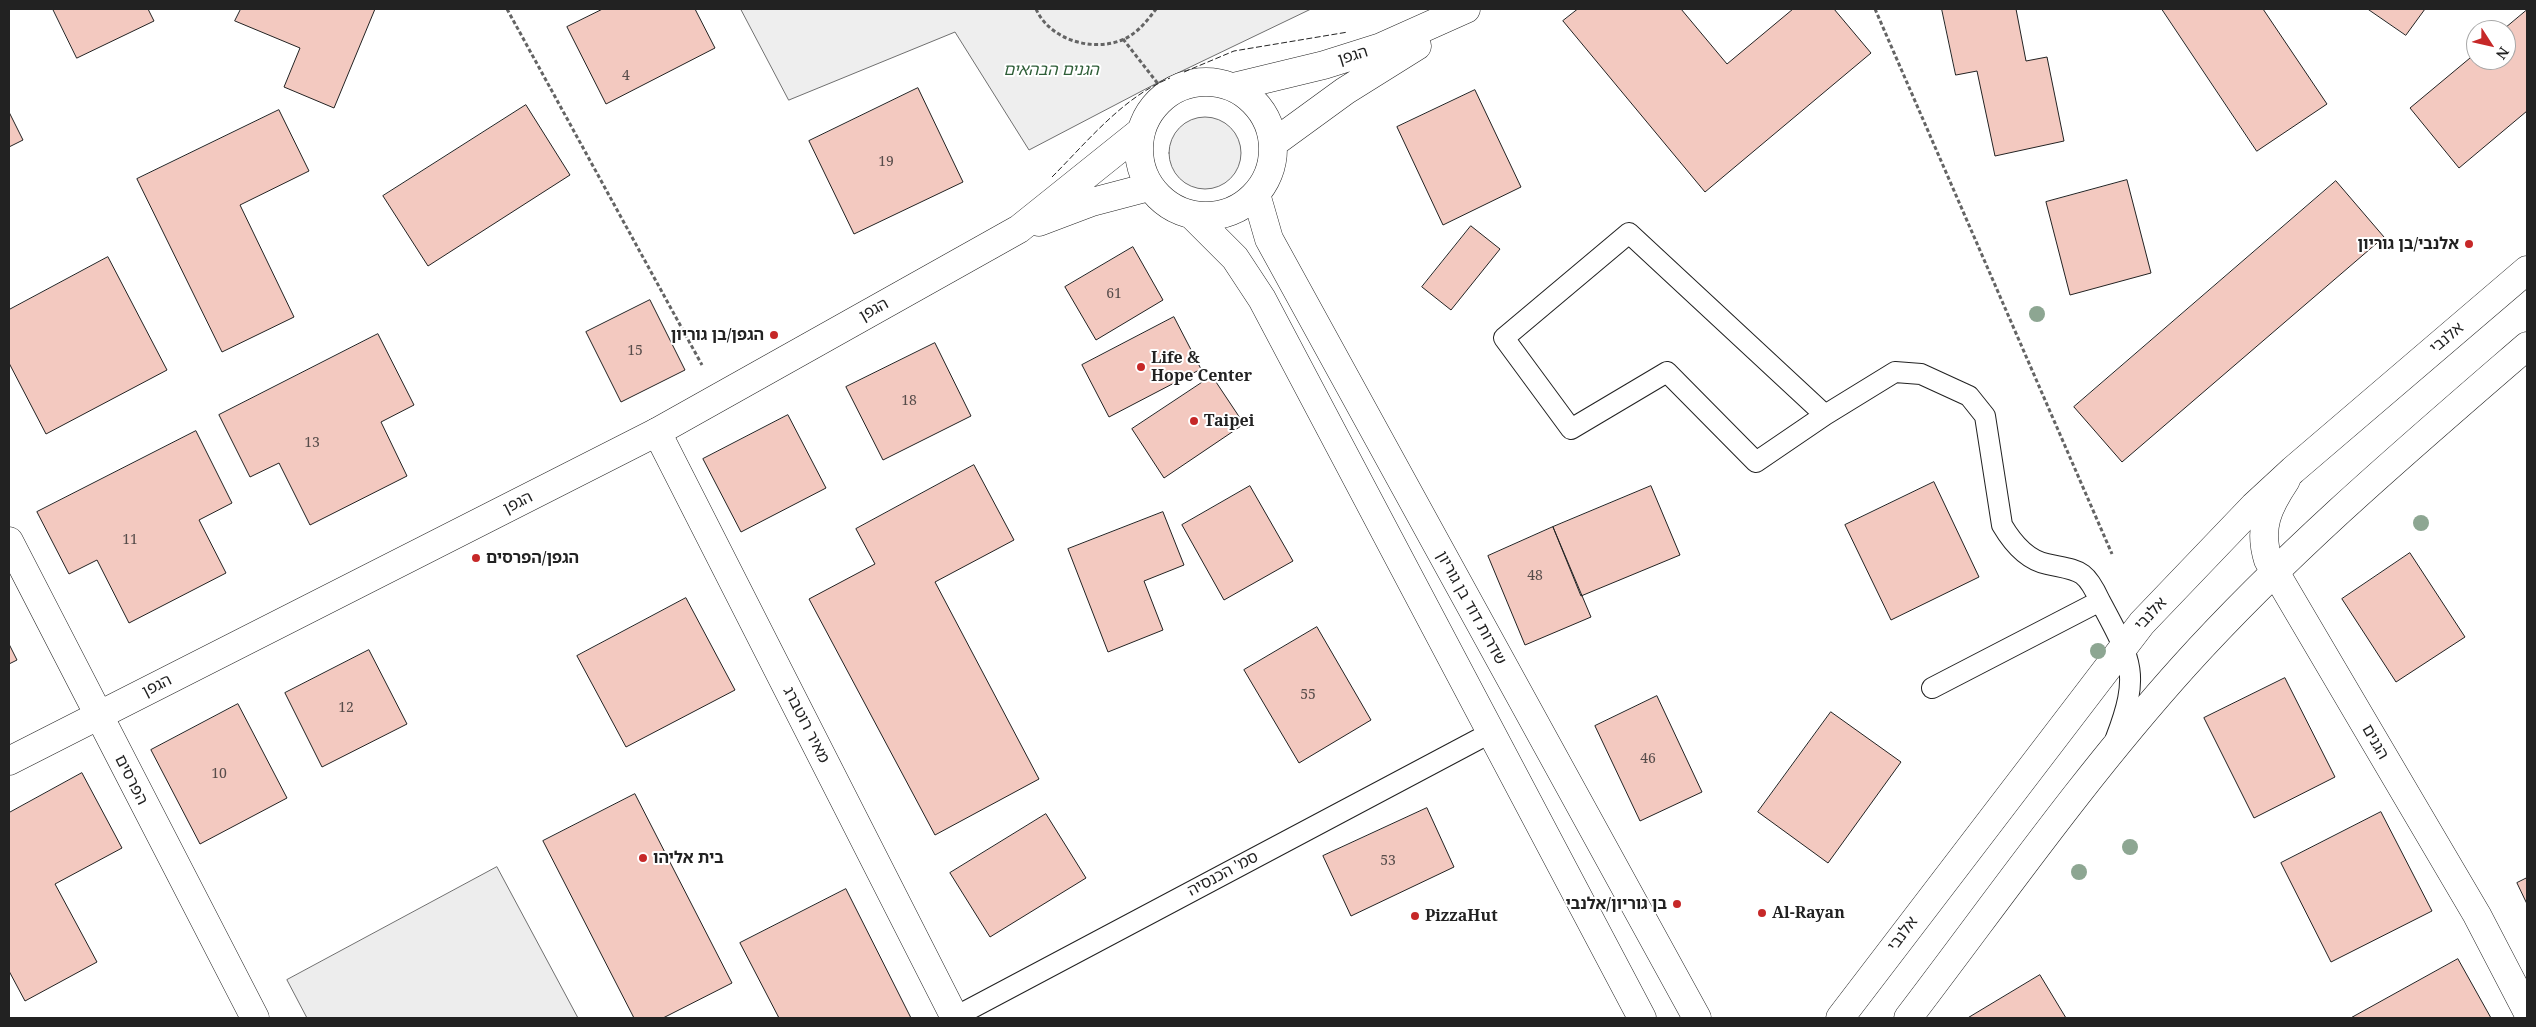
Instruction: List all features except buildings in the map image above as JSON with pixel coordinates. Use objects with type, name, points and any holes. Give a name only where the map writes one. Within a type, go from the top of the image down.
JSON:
[{"type":"street","name":"הגפן","points":[[1233,88],[1324,65],[1381,47],[1466,9]]},
{"type":"street","name":"הגפן","points":[[1275,142],[1345,92],[1478,9]]},
{"type":"street","points":[[1193,216],[1214,216],[1230,213],[1244,205],[1256,194],[1267,178],[1275,142],[1268,117],[1252,101],[1233,88],[1210,82],[1187,84],[1166,94],[1150,111],[1140,132],[1138,154],[1142,175],[1155,195],[1193,216],[1235,258],[1262,299],[1642,1018]]},
{"type":"street","name":"הגפן","points":[[1019,229],[1140,132]]},
{"type":"street","name":"הגפן","points":[[9,761],[657,432],[1019,229],[1092,202],[1149,187]]},
{"type":"street","name":"שדרות דוד בן גוריון","points":[[1256,194],[1268,239],[1697,1018]]},
{"type":"street","name":"אלנבי","points":[[1826,1018],[1847,1009],[2123,645],[2254,506],[2293,470],[2527,270]]},
{"type":"street","points":[[1908,1018],[2112,748],[2185,665],[2275,571],[2361,489],[2527,346]]},
{"type":"street","name":"מאיר רוטברג","points":[[657,432],[955,1018]]},
{"type":"street","name":"הגנים","points":[[2293,470],[2274,499],[2263,532],[2263,544],[2275,571],[2477,915],[2527,1011]]},
{"type":"street","name":"הפרסים","points":[[9,541],[255,1018]]},
{"type":"lane","points":[[1825,415],[1629,233],[1504,338],[1571,429],[1667,372],[1756,462],[1825,415],[1895,372],[1921,374],[1969,396],[1985,416],[2002,525],[2011,540],[2023,552],[2046,564],[2065,566],[2081,572],[2093,585],[2123,645],[2132,678],[2130,697],[2112,748]]},
{"type":"lane","points":[[1932,688],[2100,601]]},
{"type":"lane","name":"סמ' הכנסיה","points":[[955,1018],[1492,732]]},
{"type":"path","points":[[507,9],[705,370]]},
{"type":"path","points":[[1036,9],[1051,29],[1072,41],[1099,45],[1123,40],[1145,24],[1156,9]]},
{"type":"path","points":[[1875,9],[2115,560]]},
{"type":"path","points":[[1123,40],[1166,94]]},
{"type":"green space","name":"הגנים הבהאים","points":[[741,9],[1311,9],[1159,82],[1029,150],[955,32],[789,100]]},
{"type":"green space","points":[[1205,117],[1225,123],[1235,133],[1241,153],[1235,173],[1225,183],[1205,189],[1185,183],[1175,173],[1169,153],[1175,133],[1185,123]]},
{"type":"shaded area","points":[[497,867],[578,1018],[307,1018],[287,980]]},
{"type":"fence","points":[[1184,72],[1234,51],[1348,32]]},
{"type":"fence","points":[[1052,177],[1121,108],[1153,86],[1170,78]]},
{"type":"place","name":"אלנבי/בן גוריון","points":[[2469,244]]},
{"type":"place","name":"הגפן/בן גוריון","points":[[774,335]]},
{"type":"place","name":"Life & Hope Center","points":[[1141,367]]},
{"type":"place","name":"Taipei","points":[[1194,421]]},
{"type":"place","name":"הגפן/הפרסים","points":[[476,558]]},
{"type":"place","name":"בית אליהו","points":[[643,858]]},
{"type":"place","name":"בן גוריון/אלנבי","points":[[1677,904]]},
{"type":"place","name":"Al-Rayan","points":[[1762,913]]},
{"type":"place","name":"PizzaHut","points":[[1415,916]]}]
